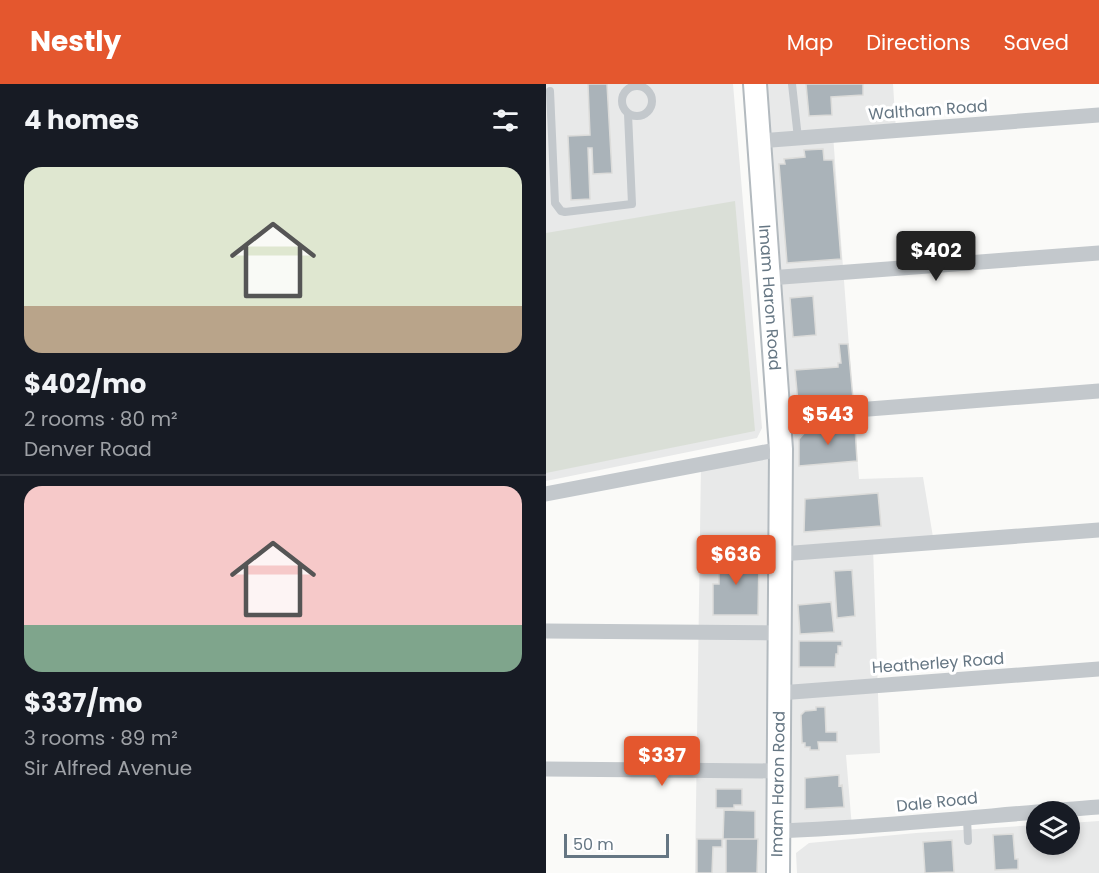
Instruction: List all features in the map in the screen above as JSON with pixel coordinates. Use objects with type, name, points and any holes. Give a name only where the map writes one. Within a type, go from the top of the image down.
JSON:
[{"type":"street","name":"Imam Haron Road","points":[[755,84],[781,449],[777,873]]},
{"type":"street","name":"Waltham Road","points":[[759,141],[1099,114]]},
{"type":"street","points":[[769,278],[1099,253]]},
{"type":"street","points":[[780,416],[1099,391]]},
{"type":"street","points":[[546,494],[781,449]]},
{"type":"street","points":[[781,554],[1099,530]]},
{"type":"street","points":[[546,631],[780,633]]},
{"type":"street","name":"Heatherley Road","points":[[779,693],[1099,669]]},
{"type":"street","points":[[546,769],[778,771]]},
{"type":"street","name":"Dale Road","points":[[778,831],[890,825],[1099,807]]},
{"type":"lane","points":[[792,84],[798,138]]},
{"type":"lane","points":[[550,91],[555,203],[561,211],[632,204],[628,114],[622,104],[627,86],[646,89],[650,93],[652,105],[645,114],[639,116],[628,114]]},
{"type":"lane","points":[[967,817],[968,841]]},
{"type":"shaded area","points":[[546,84],[733,84],[762,428],[757,438],[546,481]]},
{"type":"shaded area","points":[[755,84],[893,84],[896,130],[833,135],[859,479],[923,477],[934,543],[873,547],[880,753],[846,755],[852,828],[778,832],[778,873],[695,873],[701,465],[781,449]]},
{"type":"shaded area","points":[[735,201],[755,431],[546,473],[546,233]]},
{"type":"shaded area","points":[[1099,821],[1099,873],[797,873],[796,853],[809,843],[1026,826],[1026,855],[1080,855],[1080,822]]},
{"type":"building","points":[[588,84],[607,84],[612,173],[593,174],[592,148],[588,148],[590,199],[571,200],[568,136],[590,135]]},
{"type":"building","points":[[806,84],[863,84],[863,95],[831,97],[832,115],[809,116]]},
{"type":"building","points":[[823,149],[824,160],[833,160],[841,259],[787,263],[779,164],[785,164],[784,159],[805,157],[804,150]]},
{"type":"building","points":[[813,296],[816,335],[793,337],[790,298]]},
{"type":"building","points":[[839,344],[848,344],[853,399],[798,403],[795,370],[838,367],[838,363],[841,363]]},
{"type":"building","points":[[855,427],[857,461],[799,466],[799,439],[807,430]]},
{"type":"building","points":[[878,493],[881,526],[804,532],[805,499]]},
{"type":"building","points":[[713,557],[759,557],[758,615],[713,615],[713,584],[719,584],[719,571],[713,571]]},
{"type":"building","points":[[852,570],[855,616],[837,618],[834,571]]},
{"type":"building","points":[[831,602],[834,632],[800,634],[798,605]]},
{"type":"building","points":[[799,641],[842,641],[842,646],[838,646],[835,667],[799,667]]},
{"type":"building","points":[[816,707],[825,707],[826,732],[837,732],[837,742],[818,742],[819,750],[810,750],[810,747],[805,747],[805,743],[802,743],[801,715],[805,711],[816,710]]},
{"type":"building","points":[[839,775],[844,807],[805,809],[805,778]]},
{"type":"building","points":[[716,789],[742,789],[742,805],[734,805],[734,808],[716,808]]},
{"type":"building","points":[[724,810],[755,811],[755,839],[723,839]]},
{"type":"building","points":[[1013,834],[1018,869],[995,870],[993,835]]},
{"type":"building","points":[[697,839],[722,839],[722,847],[713,847],[712,873],[697,873]]},
{"type":"building","points":[[726,839],[758,839],[757,873],[726,873]]},
{"type":"building","points":[[952,840],[954,872],[925,873],[923,842]]}]
